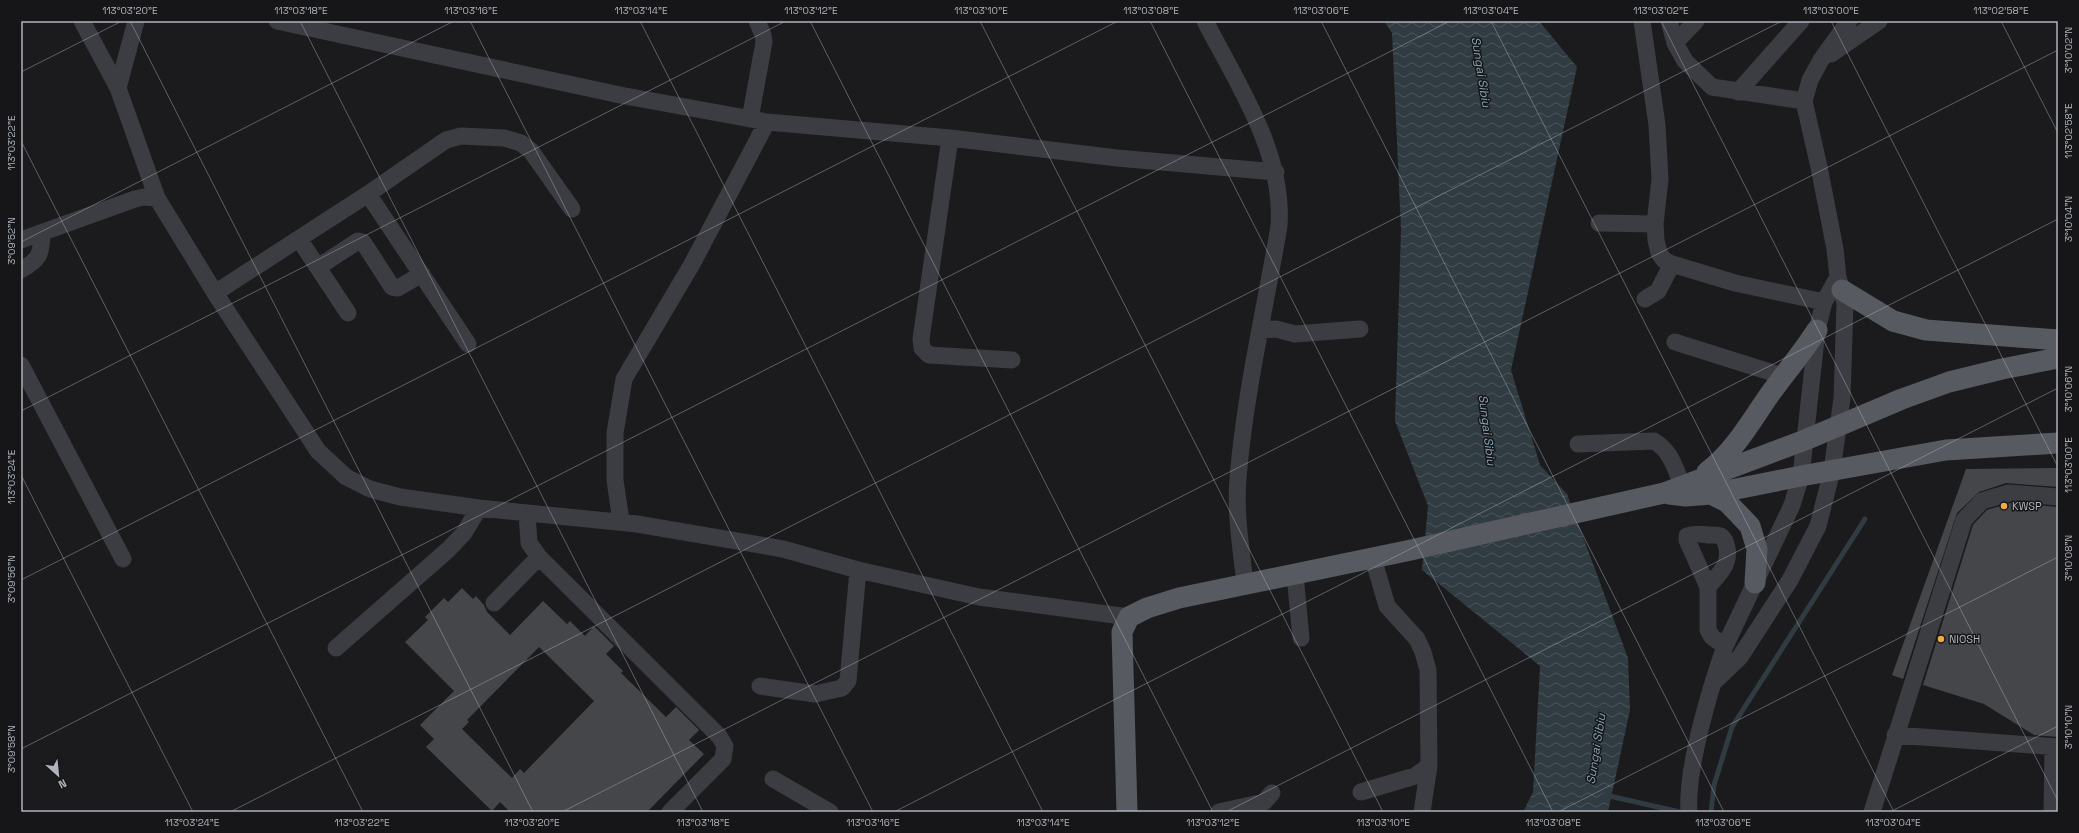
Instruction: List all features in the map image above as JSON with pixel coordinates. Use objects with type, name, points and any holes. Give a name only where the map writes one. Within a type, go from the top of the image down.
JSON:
[{"type":"main road","points":[[1840,283],[1893,321],[1907,326],[1926,330],[2058,340]]},
{"type":"main road","points":[[1689,488],[1717,465],[1729,452],[1783,376],[1804,351],[1817,330]]},
{"type":"main road","points":[[1689,488],[1902,399],[1949,382],[2002,369],[2058,358]]},
{"type":"main road","points":[[1127,812],[1122,632],[1129,617],[1147,608],[1179,598],[1245,583],[1295,575],[1689,488],[1801,476],[1946,450],[2058,443]]},
{"type":"main road","points":[[1689,488],[1727,502],[1750,526],[1757,549],[1755,583]]},
{"type":"street","points":[[82,21],[118,88],[157,198],[216,293],[318,451],[346,477],[370,489],[400,498],[527,514],[621,521],[783,549],[858,570],[979,597],[1129,617]]},
{"type":"street","points":[[118,88],[136,21]]},
{"type":"street","points":[[277,21],[620,95],[767,122],[950,138],[1117,158],[1276,172]]},
{"type":"street","points":[[750,119],[764,42],[763,35],[756,21]]},
{"type":"street","points":[[1205,21],[1251,112],[1276,172],[1281,205],[1280,226],[1246,414],[1238,478],[1238,519],[1245,583]]},
{"type":"street","points":[[1642,21],[1657,125],[1660,179],[1655,224],[1659,254],[1664,260],[1672,264],[1735,283],[1824,302]]},
{"type":"street","points":[[1669,21],[1675,43],[1690,67],[1712,87],[1804,101]]},
{"type":"street","points":[[1675,43],[1696,21]]},
{"type":"street","points":[[1738,92],[1801,21]]},
{"type":"street","points":[[1715,681],[1740,657],[1790,580],[1818,526],[1832,471],[1842,374],[1845,304],[1819,167],[1804,101],[1810,80],[1820,60],[1849,21]]},
{"type":"street","points":[[1820,60],[1879,21]]},
{"type":"street","points":[[621,521],[614,480],[615,433],[624,379],[692,264],[767,122]]},
{"type":"street","points":[[216,293],[368,194],[446,140],[461,136],[504,138],[521,143],[531,151],[572,209]]},
{"type":"street","points":[[950,138],[921,339],[922,348],[929,355],[1012,360]]},
{"type":"street","points":[[368,194],[468,344]]},
{"type":"street","points":[[21,240],[42,234],[135,199],[144,197],[157,198]]},
{"type":"street","points":[[1599,223],[1655,224]]},
{"type":"street","points":[[21,270],[35,262],[41,252],[42,234]]},
{"type":"street","points":[[299,239],[348,313]]},
{"type":"street","points":[[318,267],[358,241],[364,242],[392,287],[398,288],[422,274]]},
{"type":"street","points":[[1646,299],[1658,291],[1672,264]]},
{"type":"street","points":[[1689,810],[1692,769],[1698,739],[1725,646],[1792,505],[1801,476],[1817,330],[1824,302],[1840,283]]},
{"type":"street","points":[[1261,330],[1276,329],[1295,334],[1360,329]]},
{"type":"street","points":[[1675,342],[1783,376]]},
{"type":"street","points":[[21,365],[123,559]]},
{"type":"street","points":[[1578,444],[1654,441],[1663,447],[1689,488]]},
{"type":"street","points":[[1872,812],[1895,735],[1964,520],[1982,500],[2010,493],[2058,497]]},
{"type":"street","points":[[336,648],[449,549],[464,533],[479,508]]},
{"type":"street","points":[[527,514],[529,543],[539,557],[719,736],[725,746],[723,759],[670,812]]},
{"type":"street","points":[[494,603],[539,557]]},
{"type":"street","points":[[1373,558],[1388,606],[1395,617],[1409,629],[1423,652],[1428,670],[1429,766],[1422,812]]},
{"type":"street","points":[[760,686],[815,694],[842,688],[848,681],[858,570]]},
{"type":"street","points":[[1295,575],[1301,638]]},
{"type":"street","points":[[1708,587],[1708,630],[1712,637],[1725,646]]},
{"type":"street","points":[[1895,735],[2056,747],[2052,812]]},
{"type":"street","points":[[1361,792],[1414,776],[1429,766]]},
{"type":"street","points":[[772,779],[830,812]]},
{"type":"street","points":[[1219,812],[1264,802],[1272,793]]},
{"type":"water","name":"Sungai Sibiu","points":[[1384,21],[1539,21],[1577,67],[1511,370],[1540,465],[1567,494],[1628,658],[1630,710],[1608,812],[1523,812],[1533,792],[1540,666],[1422,570],[1428,506],[1395,421],[1401,230],[1392,33]]},
{"type":"building","points":[[2058,468],[2058,487],[2006,483],[1979,492],[1957,513],[1903,679],[1892,675],[1966,469]]},
{"type":"building","points":[[2010,503],[2058,507],[2058,737],[2034,735],[1984,704],[1923,685],[1973,525],[1987,510]]},
{"type":"building","points":[[462,588],[473,599],[476,596],[484,605],[487,612],[510,635],[543,601],[567,624],[570,621],[585,636],[594,626],[614,646],[606,654],[623,671],[621,673],[666,717],[676,707],[699,730],[689,740],[704,754],[647,812],[510,812],[500,802],[492,811],[426,747],[434,739],[420,725],[454,691],[405,642],[428,620],[425,617],[444,598],[448,602]],"holes":[[[539,647],[594,701],[524,773],[520,769],[512,778],[462,729],[469,722],[467,720]]]},
{"type":"waterway","points":[[1711,812],[1714,785],[1732,727],[1865,519]]},
{"type":"waterway","points":[[1605,795],[1680,812]]},
{"type":"place","name":"KWSP","points":[[2004,506]]},
{"type":"place","name":"NIOSH","points":[[1941,639]]}]
